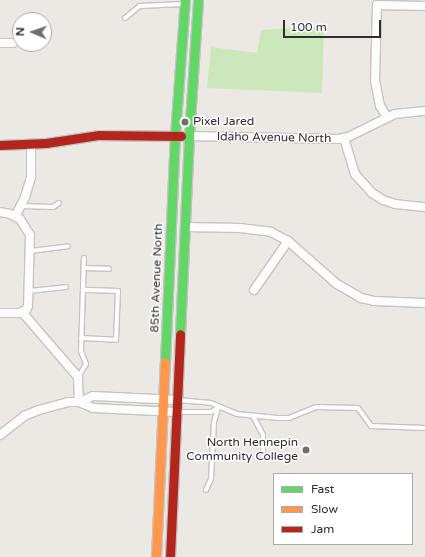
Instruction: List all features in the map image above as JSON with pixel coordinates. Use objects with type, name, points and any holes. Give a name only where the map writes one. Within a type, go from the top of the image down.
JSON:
[{"type":"main road","points":[[170,557],[189,136],[198,0]]},
{"type":"main road","name":"85th Avenue North","points":[[156,557],[175,135],[184,2]]},
{"type":"main road","points":[[0,145],[31,144],[99,135],[189,136]]},
{"type":"main road","points":[[151,557],[152,542],[158,522]]},
{"type":"street","points":[[387,117],[380,106],[375,81],[376,4],[425,6]]},
{"type":"street","points":[[0,43],[12,44]]},
{"type":"street","name":"Idaho Avenue North","points":[[189,136],[344,138],[387,117],[404,112],[425,111]]},
{"type":"street","points":[[344,138],[355,174],[372,194],[395,204],[425,207]]},
{"type":"street","points":[[16,215],[21,206],[31,177],[31,144]]},
{"type":"street","points":[[0,212],[16,215],[24,223],[30,235],[28,306],[22,312],[0,313]]},
{"type":"street","points":[[185,227],[271,232],[288,241],[337,284],[354,295],[374,301],[425,303]]},
{"type":"street","points":[[254,290],[288,241]]},
{"type":"street","points":[[22,312],[78,377],[79,402]]},
{"type":"street","points":[[0,434],[24,416],[68,402],[79,402],[93,396],[178,400]]},
{"type":"street","points":[[79,402],[93,408],[163,410],[177,412]]},
{"type":"lane","points":[[125,18],[140,6],[184,2]]},
{"type":"lane","points":[[21,206],[53,207],[59,202]]},
{"type":"lane","points":[[30,251],[68,246]]},
{"type":"lane","points":[[78,377],[86,364],[81,351],[84,258]]},
{"type":"lane","points":[[84,268],[108,269]]},
{"type":"lane","points":[[29,291],[66,287]]},
{"type":"lane","points":[[81,338],[116,340],[118,291],[83,290]]},
{"type":"lane","points":[[178,400],[211,403],[218,408],[237,414],[289,418],[316,407],[358,408],[371,426],[425,428]]},
{"type":"lane","points":[[177,412],[211,412],[218,408]]},
{"type":"lane","points":[[206,490],[211,479],[214,422],[218,408]]},
{"type":"lane","points":[[253,416],[263,435],[264,458]]},
{"type":"green space","points":[[324,26],[322,93],[207,88],[211,47],[257,53],[261,30]]},
{"type":"traffic: fast","points":[[165,362],[175,135],[185,0]]},
{"type":"traffic: fast","points":[[180,334],[189,136],[198,0]]},
{"type":"traffic: slow","points":[[156,557],[165,362]]},
{"type":"traffic: jam","points":[[0,145],[46,143],[99,135],[181,136]]},
{"type":"traffic: jam","points":[[170,557],[180,334]]},
{"type":"place","name":"Pixel Jared","points":[[185,122]]},
{"type":"place","name":"North Hennepin Community College","points":[[306,450]]}]
